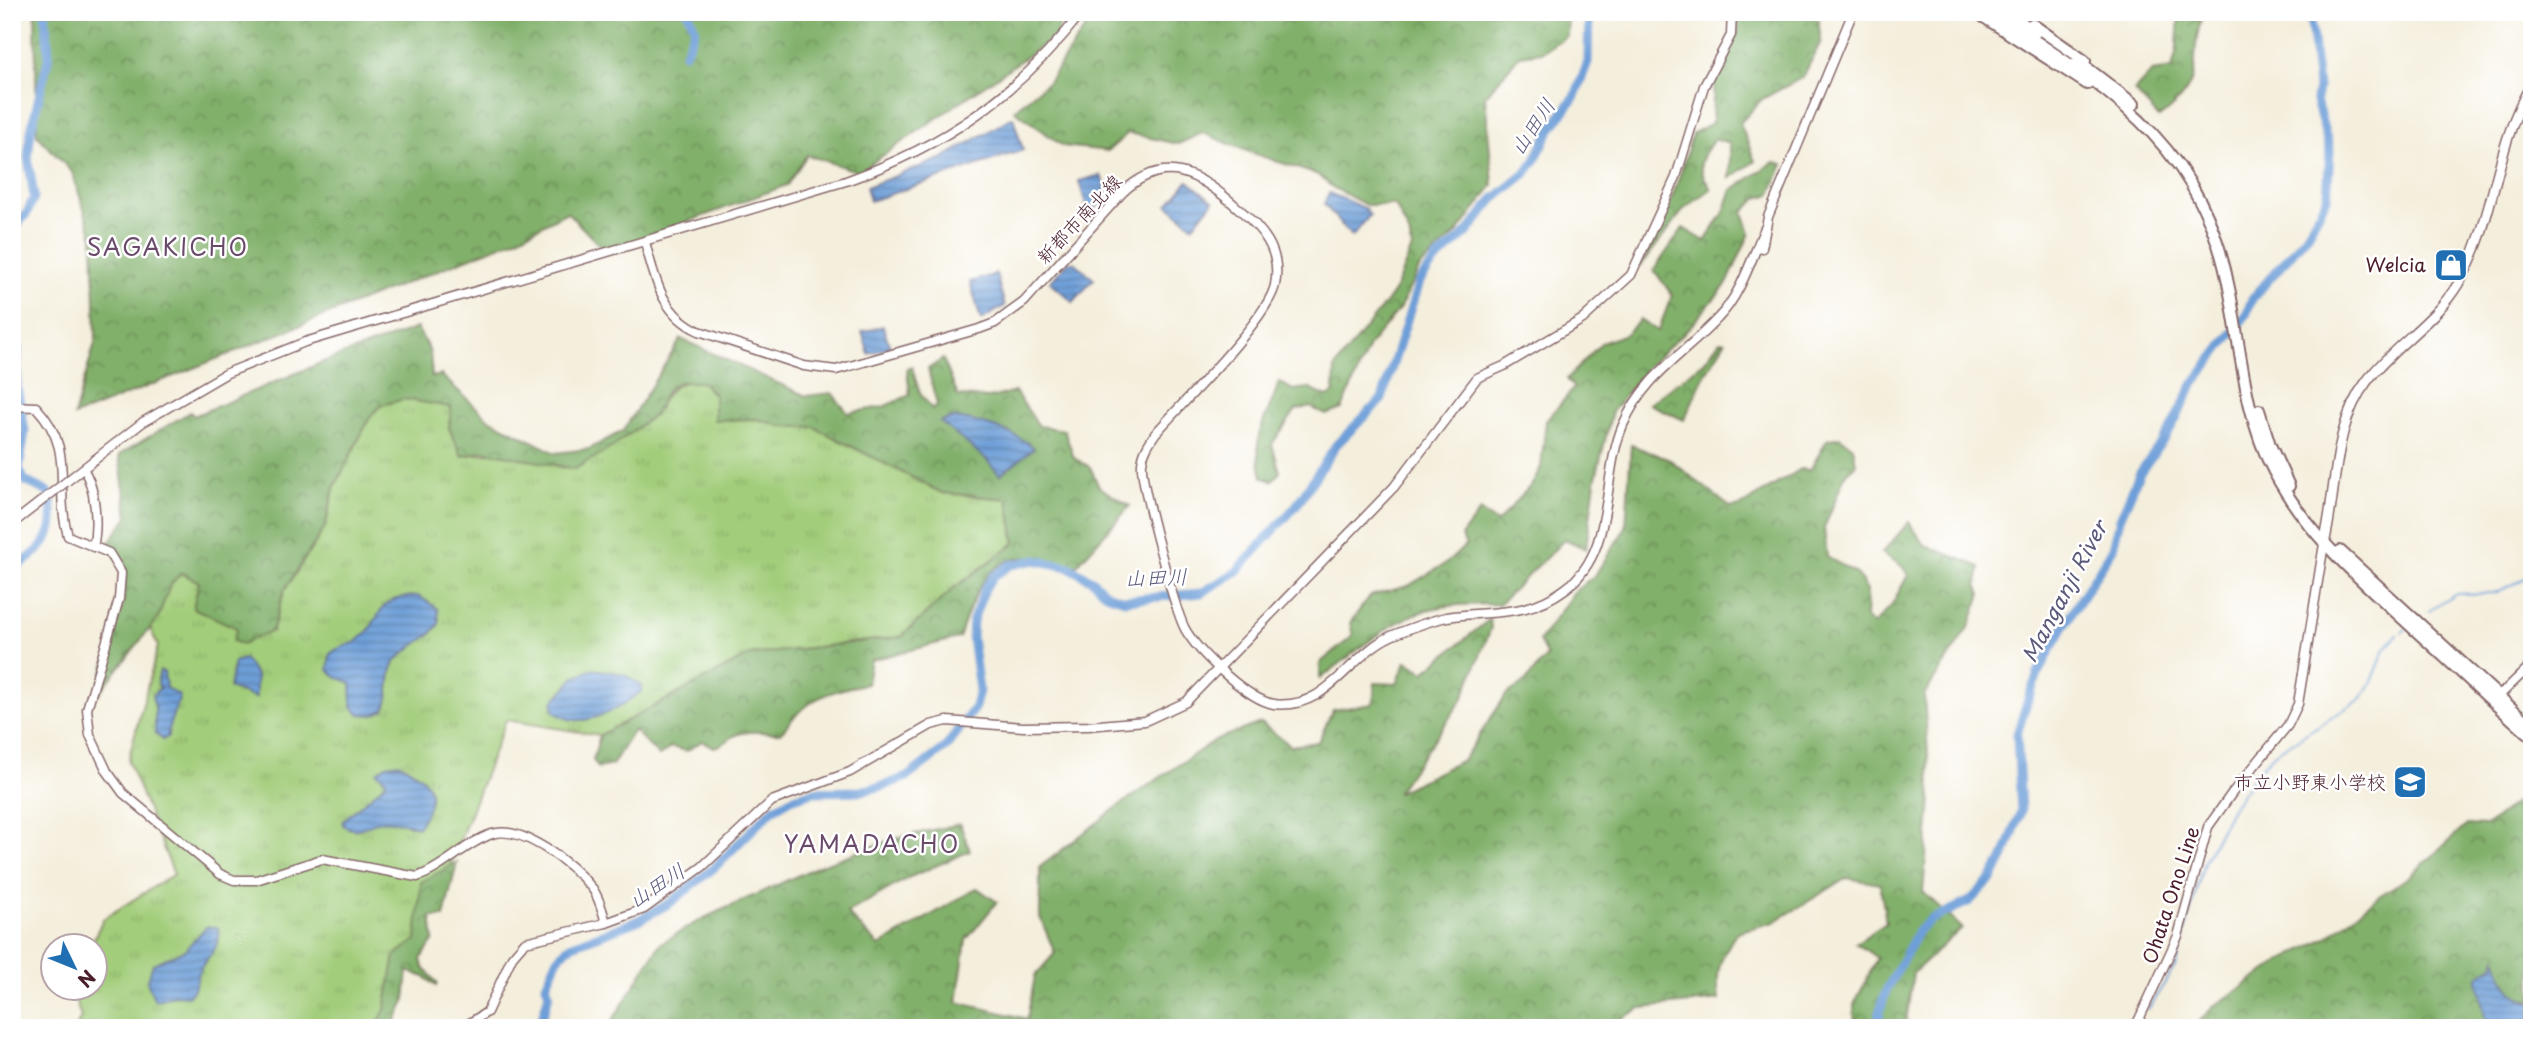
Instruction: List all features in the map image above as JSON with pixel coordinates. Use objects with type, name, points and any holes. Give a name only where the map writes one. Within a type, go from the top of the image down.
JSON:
[{"type":"highway","points":[[1976,12],[2130,107]]},
{"type":"highway","points":[[1992,12],[2130,107],[2190,167],[2214,215],[2230,260],[2236,311],[2260,427],[2284,490],[2325,541],[2496,699],[2532,737]]},
{"type":"highway","points":[[2006,12],[2117,89]]},
{"type":"highway","points":[[2016,12],[2103,74],[2130,107]]},
{"type":"highway","points":[[2496,699],[2532,727]]},
{"type":"main road","points":[[2325,541],[2333,488],[2352,407],[2366,382],[2420,329],[2458,284],[2482,232],[2508,140],[2532,84]]},
{"type":"street","points":[[12,524],[143,422],[228,373],[304,342],[846,181],[929,146],[953,133],[1018,83],[1049,53],[1082,12]]},
{"type":"street","points":[[462,1028],[487,1012],[520,946],[606,923],[644,909],[709,862],[772,801],[850,772],[931,725],[957,722],[1088,726],[1145,721],[1186,702],[1394,487],[1477,378],[1504,366],[1583,319],[1631,275],[1676,177],[1704,86],[1731,35],[1732,12]]},
{"type":"street","points":[[1762,248],[1765,228],[1853,12]]},
{"type":"street","name":"新都市南北線","points":[[645,242],[662,297],[672,313],[684,323],[699,331],[804,366],[836,370],[979,329],[1011,313],[1122,193],[1142,177],[1179,172],[1208,182],[1261,229],[1274,255],[1275,286],[1263,312],[1155,434],[1144,455],[1143,478],[1177,610],[1194,642],[1257,699],[1275,704],[1297,703],[1332,686],[1371,649],[1390,637],[1444,618],[1524,611],[1567,588],[1595,552],[1602,530],[1615,450],[1633,404],[1650,380],[1720,317],[1734,296],[1765,228]]},
{"type":"street","points":[[18,406],[36,407],[47,418],[60,444],[62,518],[68,536],[109,553],[114,559],[122,586],[88,709],[90,735],[107,771],[123,793],[220,874],[234,880],[256,880],[322,859],[417,877],[429,873],[489,835],[513,832],[529,838],[593,890],[606,923]]},
{"type":"street","points":[[82,470],[88,478],[95,527],[93,547]]},
{"type":"street","name":"Ohata Ono Line","points":[[2136,1028],[2178,936],[2208,827],[2231,793],[2288,725],[2298,704],[2325,541]]},
{"type":"street","points":[[2496,699],[2532,664]]},
{"type":"green space","points":[[35,12],[1064,12],[1056,36],[859,172],[807,155],[787,185],[606,252],[567,212],[516,239],[74,416],[96,339],[93,237],[72,172],[37,135]]},
{"type":"green space","points":[[1096,12],[1568,12],[1567,36],[1541,52],[1520,55],[1485,96],[1493,185],[1458,232],[1420,267],[1400,308],[1369,346],[1342,409],[1326,415],[1311,407],[1296,410],[1272,444],[1280,472],[1272,481],[1262,477],[1258,448],[1261,428],[1279,382],[1293,390],[1308,388],[1327,397],[1334,393],[1335,367],[1394,292],[1412,248],[1409,233],[1395,205],[1366,205],[1332,187],[1318,175],[1203,133],[1178,144],[1128,133],[1108,151],[1063,146],[1014,110],[1048,82]]},
{"type":"green space","points":[[1738,12],[1817,12],[1821,41],[1803,77],[1762,99],[1740,123],[1755,161],[1730,178],[1730,144],[1714,139],[1701,164],[1711,189],[1685,208],[1640,267],[1670,202],[1692,134],[1712,123],[1714,83],[1739,28]]},
{"type":"green space","points":[[2179,12],[2204,12],[2196,44],[2192,80],[2176,104],[2159,118],[2134,91],[2152,72],[2172,69],[2177,49]]},
{"type":"green space","points":[[1774,162],[1783,164],[1771,194],[1758,198],[1743,212],[1750,233],[1727,284],[1688,329],[1648,366],[1612,412],[1595,481],[1586,549],[1565,539],[1499,604],[1448,606],[1405,618],[1320,679],[1320,663],[1353,636],[1350,623],[1370,596],[1408,586],[1448,562],[1466,545],[1461,536],[1480,511],[1497,523],[1533,483],[1541,467],[1546,421],[1574,388],[1567,379],[1601,343],[1626,334],[1640,320],[1658,331],[1672,295],[1654,270],[1683,228],[1705,241],[1723,214],[1732,190]]},
{"type":"green space","points":[[417,328],[430,352],[432,377],[441,375],[489,419],[555,453],[589,449],[623,431],[681,339],[806,396],[832,393],[848,413],[883,407],[910,395],[907,369],[912,367],[919,391],[932,409],[937,405],[928,369],[943,359],[958,396],[989,398],[1015,392],[1039,426],[1064,430],[1074,458],[1090,467],[1099,487],[1130,506],[1076,566],[1031,558],[1017,558],[1004,563],[985,579],[978,590],[959,638],[871,660],[867,684],[818,698],[799,712],[781,733],[746,732],[714,747],[702,741],[687,751],[671,747],[659,756],[634,730],[612,765],[598,768],[593,760],[600,735],[750,655],[901,637],[953,589],[1015,543],[1008,499],[942,493],[814,427],[781,426],[757,419],[714,420],[714,394],[702,382],[678,382],[666,392],[655,414],[611,448],[575,469],[484,451],[462,456],[449,428],[451,407],[404,399],[382,405],[371,415],[334,488],[325,527],[284,591],[272,631],[242,644],[233,641],[237,628],[193,608],[199,582],[181,573],[170,585],[158,618],[96,697],[123,603],[126,567],[106,546],[128,517],[119,455],[190,412],[194,416],[323,362]]},
{"type":"green space","points":[[1720,341],[1725,342],[1703,378],[1684,420],[1649,404],[1704,362]]},
{"type":"green space","points":[[691,380],[702,382],[714,395],[714,420],[757,419],[781,426],[814,427],[942,493],[1008,499],[1015,543],[953,589],[901,637],[750,655],[611,737],[506,720],[420,944],[400,962],[383,1028],[76,1028],[81,1017],[76,1002],[108,1002],[108,932],[97,932],[103,919],[174,874],[128,761],[158,646],[148,624],[177,569],[203,581],[272,631],[284,591],[325,527],[334,488],[371,415],[382,405],[404,399],[451,407],[449,428],[462,456],[488,453],[513,455],[563,468],[643,423],[669,392]]},
{"type":"green space","points":[[1840,437],[1853,447],[1856,464],[1846,473],[1824,528],[1827,557],[1857,574],[1867,591],[1866,619],[1874,624],[1891,606],[1908,575],[1902,566],[1882,553],[1909,522],[1925,545],[1980,567],[1977,584],[1981,594],[1970,625],[1924,695],[1931,799],[1923,892],[1962,928],[1913,973],[1905,1028],[1855,1028],[1854,1005],[1877,958],[1856,943],[1886,923],[1880,884],[1847,878],[1774,922],[1737,932],[1720,964],[1719,1000],[1641,1008],[1604,1028],[608,1028],[660,944],[702,919],[821,865],[897,838],[960,824],[970,851],[910,877],[847,913],[879,946],[977,888],[997,902],[966,940],[957,1002],[1027,1019],[1035,976],[1055,953],[1040,917],[1040,867],[1121,804],[1217,739],[1261,723],[1291,746],[1318,742],[1333,710],[1373,704],[1375,683],[1397,684],[1406,661],[1424,672],[1490,619],[1491,628],[1462,700],[1396,793],[1463,760],[1506,695],[1525,682],[1547,656],[1539,641],[1574,592],[1595,575],[1626,527],[1631,445],[1670,460],[1731,508],[1741,506],[1801,469],[1810,470],[1827,440]]},
{"type":"green space","points":[[2532,789],[2532,1001],[2509,994],[2490,1028],[2193,1028],[2214,1006],[2283,960],[2326,938],[2379,896],[2409,877],[2467,825],[2486,826]]},
{"type":"green space","points":[[457,862],[444,917],[431,917],[434,940],[421,959],[423,967],[437,983],[436,986],[425,977],[408,971],[405,1001],[393,1026],[375,1028],[385,1010],[395,955],[416,940],[421,882]]},
{"type":"water","points":[[1013,117],[1023,150],[870,201],[866,187],[943,158]]},
{"type":"water","points":[[1101,175],[1107,195],[1089,215],[1079,181]]},
{"type":"water","points":[[1188,181],[1213,201],[1193,226],[1168,205]]},
{"type":"water","points":[[1329,193],[1367,209],[1365,211],[1370,215],[1352,237],[1324,204]]},
{"type":"water","points":[[1068,262],[1074,262],[1094,279],[1073,302],[1050,282]]},
{"type":"water","points":[[996,274],[1005,306],[981,320],[970,282]]},
{"type":"water","points":[[883,326],[890,347],[869,354],[862,332]]},
{"type":"water","points":[[953,418],[996,428],[1034,448],[1000,475],[985,458],[940,422]]},
{"type":"water","points":[[419,596],[438,609],[439,624],[396,661],[391,672],[384,710],[373,715],[359,714],[352,706],[351,683],[336,677],[328,670],[330,654],[360,639],[381,610],[393,600]]},
{"type":"water","points":[[244,659],[256,675],[256,698],[229,688],[234,662]]},
{"type":"water","points":[[593,669],[623,674],[641,685],[642,691],[623,705],[587,719],[576,720],[554,711],[553,702],[575,677]]},
{"type":"water","points":[[160,671],[164,672],[166,688],[180,696],[168,736],[163,740],[155,733],[155,707],[152,696],[160,688],[157,683]]},
{"type":"water","points":[[399,763],[420,776],[430,789],[429,806],[418,827],[385,821],[358,829],[344,826],[342,822],[385,784],[386,780],[377,772],[386,765]]},
{"type":"water","points":[[206,927],[218,928],[218,941],[200,970],[193,990],[188,996],[173,995],[155,1001],[147,982],[153,964],[185,950]]},
{"type":"water","points":[[2497,958],[2508,986],[2518,996],[2532,1003],[2532,1028],[2487,1028],[2478,981],[2480,975],[2494,965]]},
{"type":"waterway","points":[[12,231],[27,213],[34,197],[28,158],[31,130],[49,56],[45,12]]},
{"type":"waterway","points":[[685,53],[695,29],[688,12]]},
{"type":"waterway","name":"山田川","points":[[539,1028],[549,994],[546,985],[558,958],[570,946],[637,921],[670,903],[715,867],[772,810],[791,799],[813,792],[861,791],[883,786],[907,777],[946,747],[975,707],[979,690],[972,637],[973,620],[985,588],[994,576],[1010,565],[1035,560],[1069,567],[1092,580],[1106,594],[1125,600],[1201,593],[1236,572],[1296,506],[1336,445],[1382,399],[1419,282],[1435,261],[1467,233],[1493,200],[1525,174],[1534,162],[1549,132],[1575,96],[1588,62],[1589,12]]},
{"type":"waterway","name":"Manganji River","points":[[1879,1028],[1880,1010],[1886,991],[1918,931],[1930,920],[1970,901],[1992,878],[2005,855],[2021,811],[2017,734],[2028,699],[2040,669],[2067,621],[2113,548],[2120,519],[2139,474],[2169,432],[2194,383],[2246,315],[2252,299],[2305,238],[2327,198],[2330,150],[2316,101],[2318,87],[2311,22],[2314,12]]},
{"type":"waterway","points":[[12,277],[16,283],[12,292]]},
{"type":"waterway","points":[[12,342],[18,347],[17,388],[25,431],[19,469],[25,481],[48,492],[52,517],[51,528],[41,546],[12,569]]},
{"type":"waterway","points":[[2429,611],[2456,594],[2494,593],[2532,576]]},
{"type":"waterway","points":[[2402,632],[2406,629]]},
{"type":"waterway","points":[[2148,1009],[2176,965],[2204,862],[2233,806],[2261,767],[2275,753],[2361,699],[2371,684],[2385,649],[2397,635]]},
{"type":"place","name":"Welcia","points":[[2451,265]]},
{"type":"place","name":"市立小野東小学校","points":[[2410,782]]},
{"type":"district","name":"SAGAKICHO","points":[[168,248]]},
{"type":"district","name":"YAMADACHO","points":[[872,845]]}]
